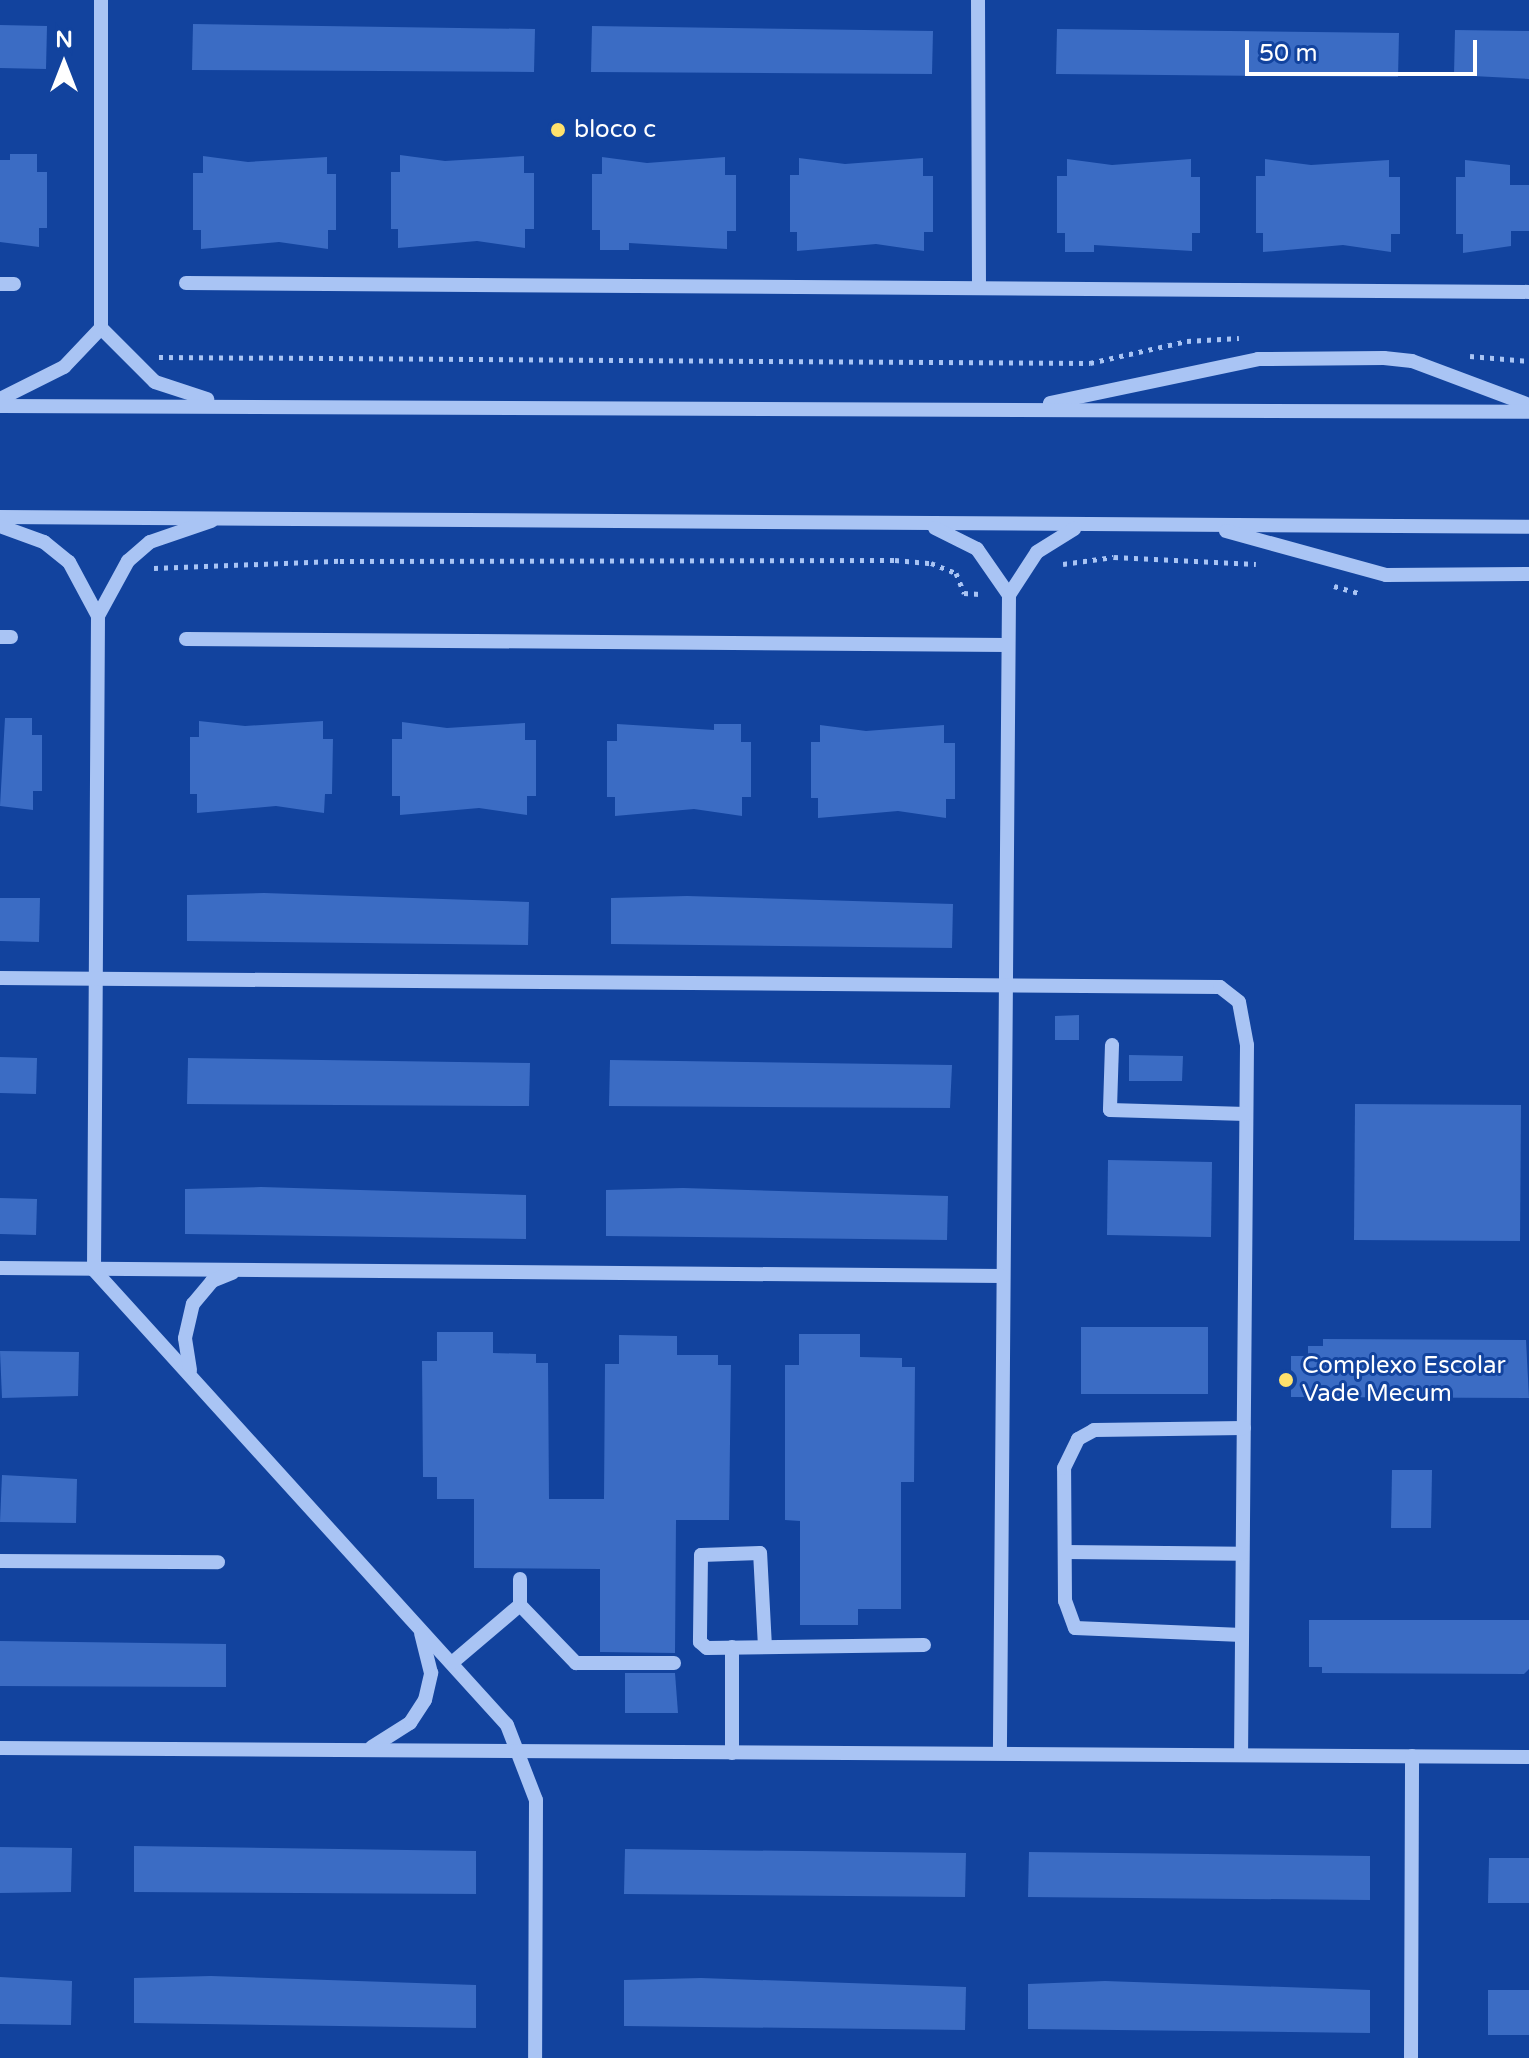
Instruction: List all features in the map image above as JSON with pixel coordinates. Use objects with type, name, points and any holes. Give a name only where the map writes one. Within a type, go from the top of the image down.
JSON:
[{"type":"street","points":[[101,0],[101,328],[155,382],[222,404]]},
{"type":"street","points":[[978,0],[979,287]]},
{"type":"street","points":[[186,283],[1529,292]]},
{"type":"street","points":[[0,399],[64,367],[101,328]]},
{"type":"street","points":[[1024,409],[1273,358],[1412,361],[1529,405]]},
{"type":"street","points":[[0,406],[222,404],[1529,412]]},
{"type":"street","points":[[0,517],[1529,527]]},
{"type":"street","points":[[98,616],[125,569],[150,542],[223,517]]},
{"type":"street","points":[[927,525],[977,549],[1009,595]]},
{"type":"street","points":[[1206,525],[1386,575],[1529,574]]},
{"type":"street","points":[[0,526],[44,542],[69,562],[98,616],[94,1270],[453,1662],[521,1751],[536,1800],[535,2058]]},
{"type":"street","points":[[1000,1753],[1009,595],[1037,552],[1061,532],[1085,526]]},
{"type":"street","points":[[186,639],[1008,645]]},
{"type":"street","points":[[0,978],[1220,987],[1239,1002],[1246,1024],[1241,1754]]},
{"type":"street","points":[[1112,1045],[1110,1110],[1246,1114]]},
{"type":"street","points":[[0,1268],[1003,1276]]},
{"type":"street","points":[[191,1375],[185,1338],[193,1304],[212,1281],[244,1272]]},
{"type":"street","points":[[1242,1635],[1075,1628],[1066,1615],[1064,1468],[1078,1439],[1113,1427],[1244,1428]]},
{"type":"street","points":[[765,1647],[760,1553],[705,1552],[700,1559],[700,1642],[732,1647],[765,1647],[924,1645]]},
{"type":"street","points":[[1065,1552],[1242,1554]]},
{"type":"street","points":[[0,1561],[218,1562]]},
{"type":"street","points":[[520,1579],[520,1605],[576,1663],[674,1663]]},
{"type":"street","points":[[453,1662],[520,1605]]},
{"type":"street","points":[[364,1749],[410,1723],[425,1700],[431,1673],[428,1645],[414,1620]]},
{"type":"street","points":[[732,1647],[732,1753]]},
{"type":"street","points":[[0,1748],[1529,1757]]},
{"type":"street","points":[[1411,2058],[1412,1756]]},
{"type":"path","points":[[126,356],[1090,363],[1187,341],[1249,338]]},
{"type":"path","points":[[1457,353],[1529,361]]},
{"type":"path","points":[[1049,565],[1114,557],[1262,564]]},
{"type":"path","points":[[125,569],[340,561],[895,560],[931,563],[956,573],[964,593],[1009,595]]},
{"type":"path","points":[[1326,581],[1363,593]]},
{"type":"building","points":[[193,24],[535,29],[534,72],[192,70]]},
{"type":"building","points":[[0,25],[47,26],[46,69],[0,68]]},
{"type":"building","points":[[592,26],[933,31],[932,74],[591,72]]},
{"type":"building","points":[[1057,29],[1399,33],[1398,77],[1056,74]]},
{"type":"building","points":[[1455,30],[1529,31],[1529,79],[1454,75]]},
{"type":"building","points":[[10,154],[37,154],[37,172],[47,172],[47,228],[39,228],[39,247],[0,242],[0,160],[10,160]]},
{"type":"building","points":[[400,155],[445,161],[524,156],[524,173],[534,173],[534,229],[525,229],[525,248],[477,241],[398,248],[398,229],[391,229],[391,172],[400,172]]},
{"type":"building","points":[[203,156],[248,162],[327,157],[327,174],[336,174],[336,230],[328,230],[328,249],[279,242],[201,249],[201,230],[193,230],[193,173],[203,173]]},
{"type":"building","points":[[602,157],[647,163],[725,157],[725,175],[736,175],[736,231],[727,231],[727,249],[629,243],[629,250],[600,250],[600,230],[592,230],[592,174],[602,174]]},
{"type":"building","points":[[799,158],[845,164],[923,158],[923,176],[933,176],[933,232],[924,232],[924,251],[876,244],[797,251],[797,232],[790,232],[790,175],[799,175]]},
{"type":"building","points":[[1067,159],[1112,165],[1191,159],[1191,177],[1200,177],[1200,233],[1192,233],[1192,251],[1094,245],[1094,252],[1065,252],[1065,233],[1057,233],[1057,176],[1067,176]]},
{"type":"building","points":[[1265,159],[1311,165],[1389,160],[1389,177],[1400,177],[1400,234],[1391,234],[1391,252],[1343,245],[1263,252],[1263,233],[1256,233],[1256,176],[1265,176]]},
{"type":"building","points":[[1465,160],[1510,165],[1510,185],[1529,185],[1529,231],[1511,231],[1511,246],[1463,253],[1463,234],[1456,234],[1456,177],[1465,177]]},
{"type":"building","points":[[5,718],[32,718],[32,735],[42,735],[42,791],[33,791],[33,810],[0,806]]},
{"type":"building","points":[[199,721],[245,726],[323,721],[323,739],[333,739],[332,794],[325,794],[324,813],[276,806],[197,813],[197,794],[190,794],[190,737],[199,737]]},
{"type":"building","points":[[402,722],[447,728],[525,723],[525,740],[536,740],[536,796],[527,796],[527,815],[479,808],[400,815],[400,796],[392,796],[392,739],[402,739]]},
{"type":"building","points":[[617,724],[714,730],[714,724],[741,724],[741,742],[751,742],[751,797],[742,797],[742,816],[694,809],[615,816],[615,797],[607,797],[607,741],[617,741]]},
{"type":"building","points":[[820,725],[866,731],[944,725],[944,743],[955,743],[955,799],[946,799],[946,818],[898,811],[818,818],[818,798],[811,798],[811,742],[820,742]]},
{"type":"building","points":[[264,893],[529,902],[528,945],[187,941],[187,895]]},
{"type":"building","points":[[687,896],[953,904],[952,948],[611,944],[611,898]]},
{"type":"building","points":[[0,898],[40,898],[39,942],[0,941]]},
{"type":"building","points":[[1079,1015],[1079,1040],[1055,1040],[1055,1016]]},
{"type":"building","points":[[1129,1055],[1183,1056],[1182,1081],[1129,1081]]},
{"type":"building","points":[[0,1057],[37,1058],[36,1094],[0,1093]]},
{"type":"building","points":[[188,1058],[530,1063],[529,1106],[187,1104]]},
{"type":"building","points":[[610,1060],[952,1065],[950,1108],[609,1106]]},
{"type":"building","points":[[1355,1104],[1521,1105],[1520,1241],[1354,1240]]},
{"type":"building","points":[[1108,1160],[1212,1162],[1211,1237],[1107,1235]]},
{"type":"building","points":[[261,1187],[526,1195],[526,1239],[185,1234],[185,1189]]},
{"type":"building","points":[[683,1188],[948,1196],[947,1240],[606,1236],[606,1190]]},
{"type":"building","points":[[0,1198],[37,1199],[36,1235],[0,1234]]},
{"type":"building","points":[[1081,1327],[1208,1327],[1208,1394],[1081,1394]]},
{"type":"building","points":[[437,1332],[493,1332],[493,1353],[536,1354],[536,1363],[548,1363],[549,1499],[604,1499],[605,1364],[619,1364],[619,1335],[677,1336],[677,1355],[718,1355],[718,1365],[731,1365],[729,1520],[676,1520],[675,1653],[600,1652],[600,1569],[474,1568],[474,1499],[437,1499],[437,1477],[423,1477],[422,1361],[437,1361]]},
{"type":"building","points":[[799,1334],[860,1334],[860,1357],[902,1358],[902,1367],[915,1367],[914,1482],[901,1482],[901,1609],[858,1609],[858,1625],[800,1625],[800,1521],[785,1520],[785,1365],[799,1365]]},
{"type":"building","points":[[1323,1339],[1526,1340],[1529,1398],[1291,1397],[1291,1356],[1308,1356],[1308,1346],[1323,1346]]},
{"type":"building","points":[[0,1351],[79,1352],[78,1396],[2,1398]]},
{"type":"building","points":[[1392,1470],[1432,1470],[1431,1528],[1391,1528]]},
{"type":"building","points":[[2,1475],[77,1479],[76,1523],[0,1522]]},
{"type":"building","points":[[1309,1620],[1529,1620],[1529,1669],[1524,1674],[1322,1673],[1322,1667],[1309,1667]]},
{"type":"building","points":[[0,1641],[226,1644],[226,1687],[0,1686]]},
{"type":"building","points":[[625,1673],[675,1673],[678,1713],[625,1713]]},
{"type":"building","points":[[134,1846],[476,1851],[476,1894],[134,1892]]},
{"type":"building","points":[[0,1847],[72,1848],[71,1892],[0,1893]]},
{"type":"building","points":[[625,1849],[966,1853],[965,1897],[624,1894]]},
{"type":"building","points":[[1029,1852],[1370,1856],[1370,1900],[1028,1897]]},
{"type":"building","points":[[1489,1858],[1529,1858],[1529,1903],[1488,1903]]},
{"type":"building","points":[[211,1976],[476,1985],[476,2028],[134,2023],[134,1978]]},
{"type":"building","points":[[0,1977],[72,1981],[71,2025],[0,2024]]},
{"type":"building","points":[[701,1978],[966,1987],[965,2030],[624,2026],[624,1980]]},
{"type":"building","points":[[1105,1981],[1370,1990],[1370,2033],[1028,2029],[1028,1984]]},
{"type":"building","points":[[1488,1990],[1529,1990],[1529,2035],[1488,2035]]},
{"type":"place","name":"bloco c","points":[[558,130]]},
{"type":"place","name":"Complexo Escolar Vade Mecum","points":[[1286,1380]]}]
